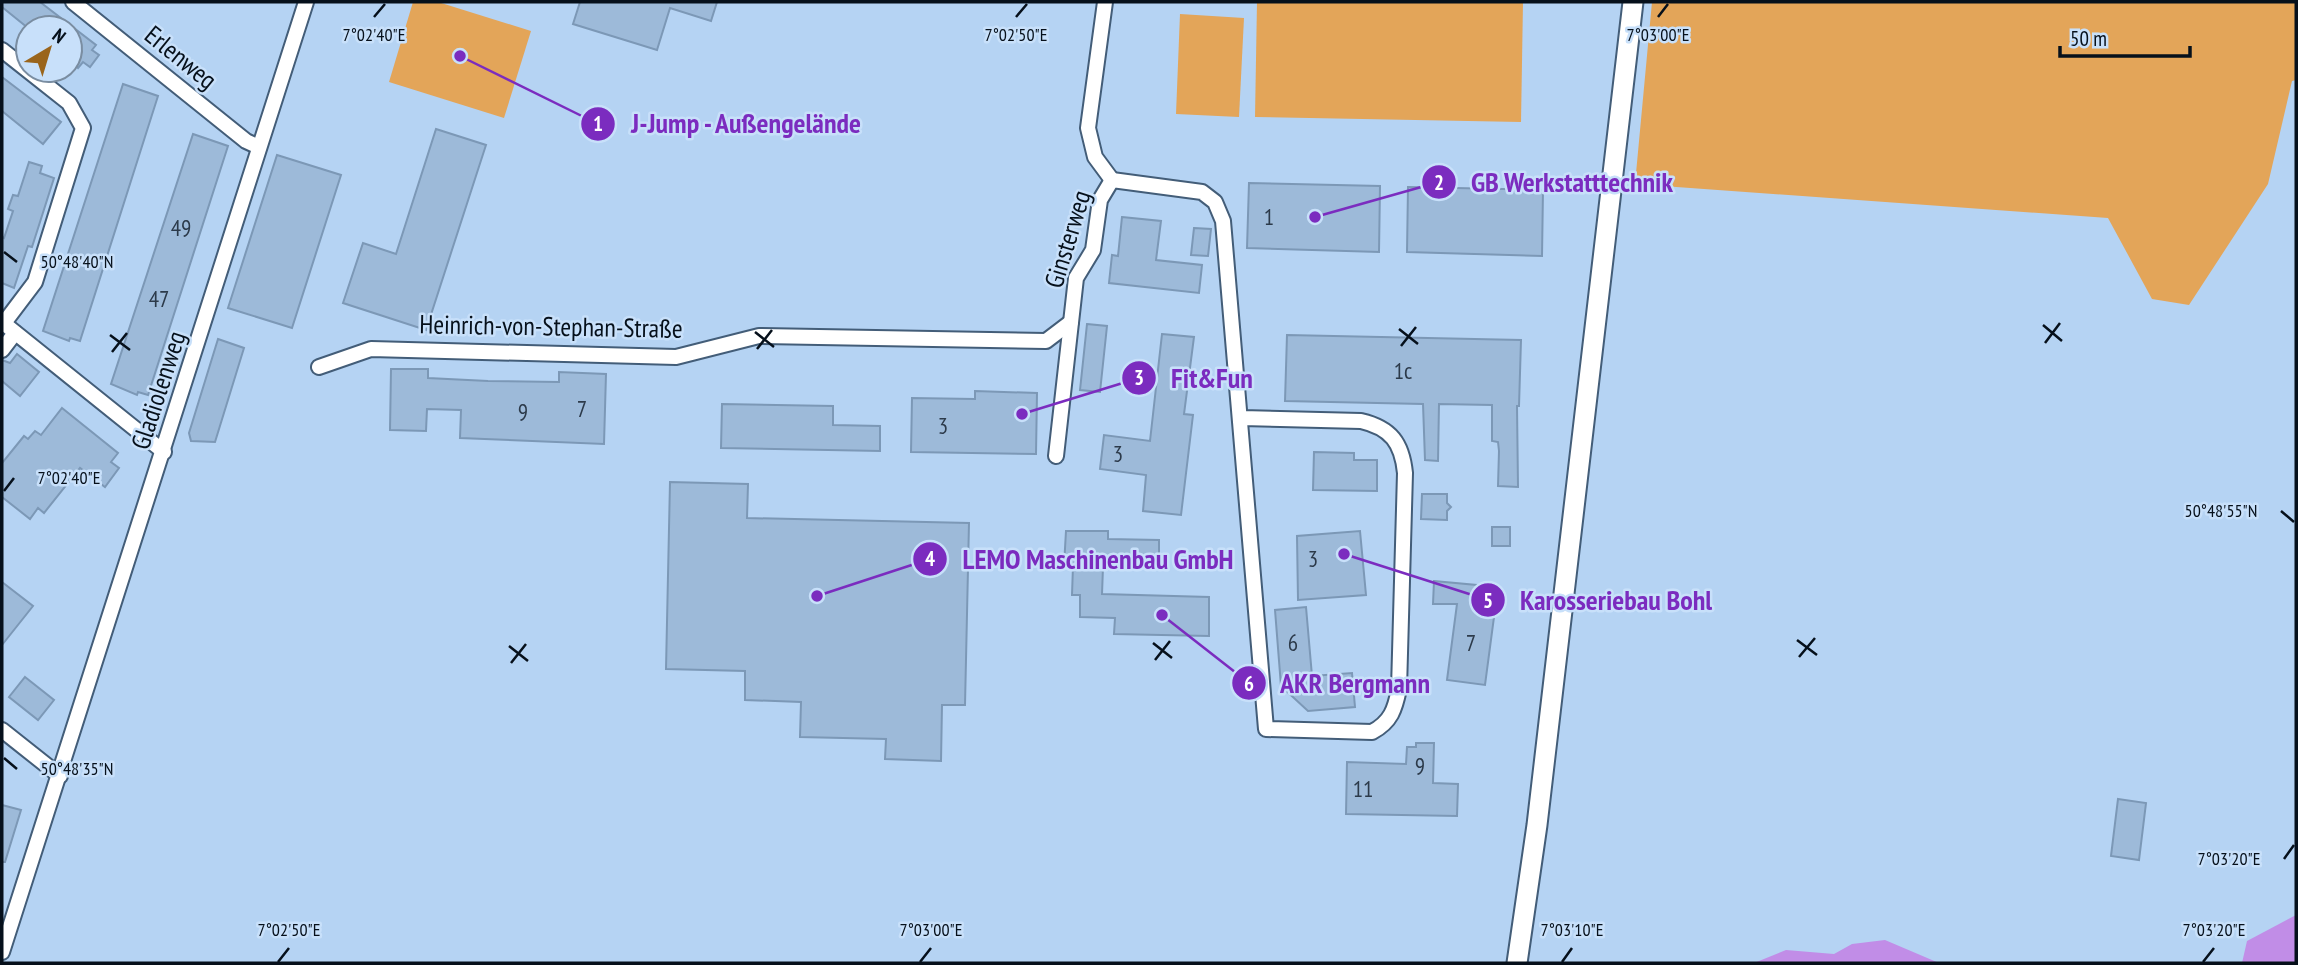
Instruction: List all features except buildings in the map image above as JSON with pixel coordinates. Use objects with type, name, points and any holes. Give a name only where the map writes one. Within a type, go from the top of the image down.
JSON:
[{"type":"main road","points":[[1517,963],[1537,825],[1633,2]]},
{"type":"street","name":"Erlenweg","points":[[73,2],[246,141],[259,147]]},
{"type":"street","name":"Gladiolenweg","points":[[2,952],[306,2]]},
{"type":"street","name":"Ginsterweg","points":[[1056,456],[1076,278],[1093,250],[1100,201],[1112,180],[1095,157],[1088,128],[1105,2]]},
{"type":"street","points":[[2,50],[69,103],[83,128],[35,282],[7,326],[2,350]]},
{"type":"street","points":[[1112,180],[1202,192],[1215,201],[1223,221],[1242,418],[1266,729],[1372,732],[1382,727],[1395,711],[1401,663],[1405,473],[1401,449],[1393,435],[1379,425],[1362,421],[1242,418]]},
{"type":"street","name":"Heinrich-von-Stephan-Straße","points":[[319,367],[370,349],[676,357],[759,336],[1046,341],[1071,322]]},
{"type":"street","points":[[7,326],[164,452]]},
{"type":"street","points":[[2,730],[60,776]]},
{"type":"shaded area","points":[[413,2],[438,2],[531,31],[504,118],[389,82]]},
{"type":"shaded area","points":[[1257,2],[1523,2],[1521,122],[1255,117]]},
{"type":"shaded area","points":[[1652,2],[2296,2],[2296,80],[2292,81],[2268,184],[2189,305],[2152,299],[2108,218],[1635,184]]},
{"type":"shaded area","points":[[1180,14],[1244,18],[1239,117],[1176,114]]},
{"type":"shaded area","points":[[2296,915],[2296,963],[2242,963],[2247,941]]},
{"type":"shaded area","points":[[1885,940],[1939,963],[1754,963],[1786,950],[1834,954],[1852,944]]},
{"type":"place","name":"J-Jump - Außengelände","points":[[460,56]]},
{"type":"place","name":"GB Werkstatttechnik","points":[[1315,217]]},
{"type":"place","name":"Fit&Fun","points":[[1022,414]]},
{"type":"place","name":"Karosseriebau Bohl","points":[[1344,554]]},
{"type":"place","name":"LEMO Maschinenbau GmbH","points":[[817,596]]},
{"type":"place","name":"AKR Bergmann","points":[[1162,615]]}]
